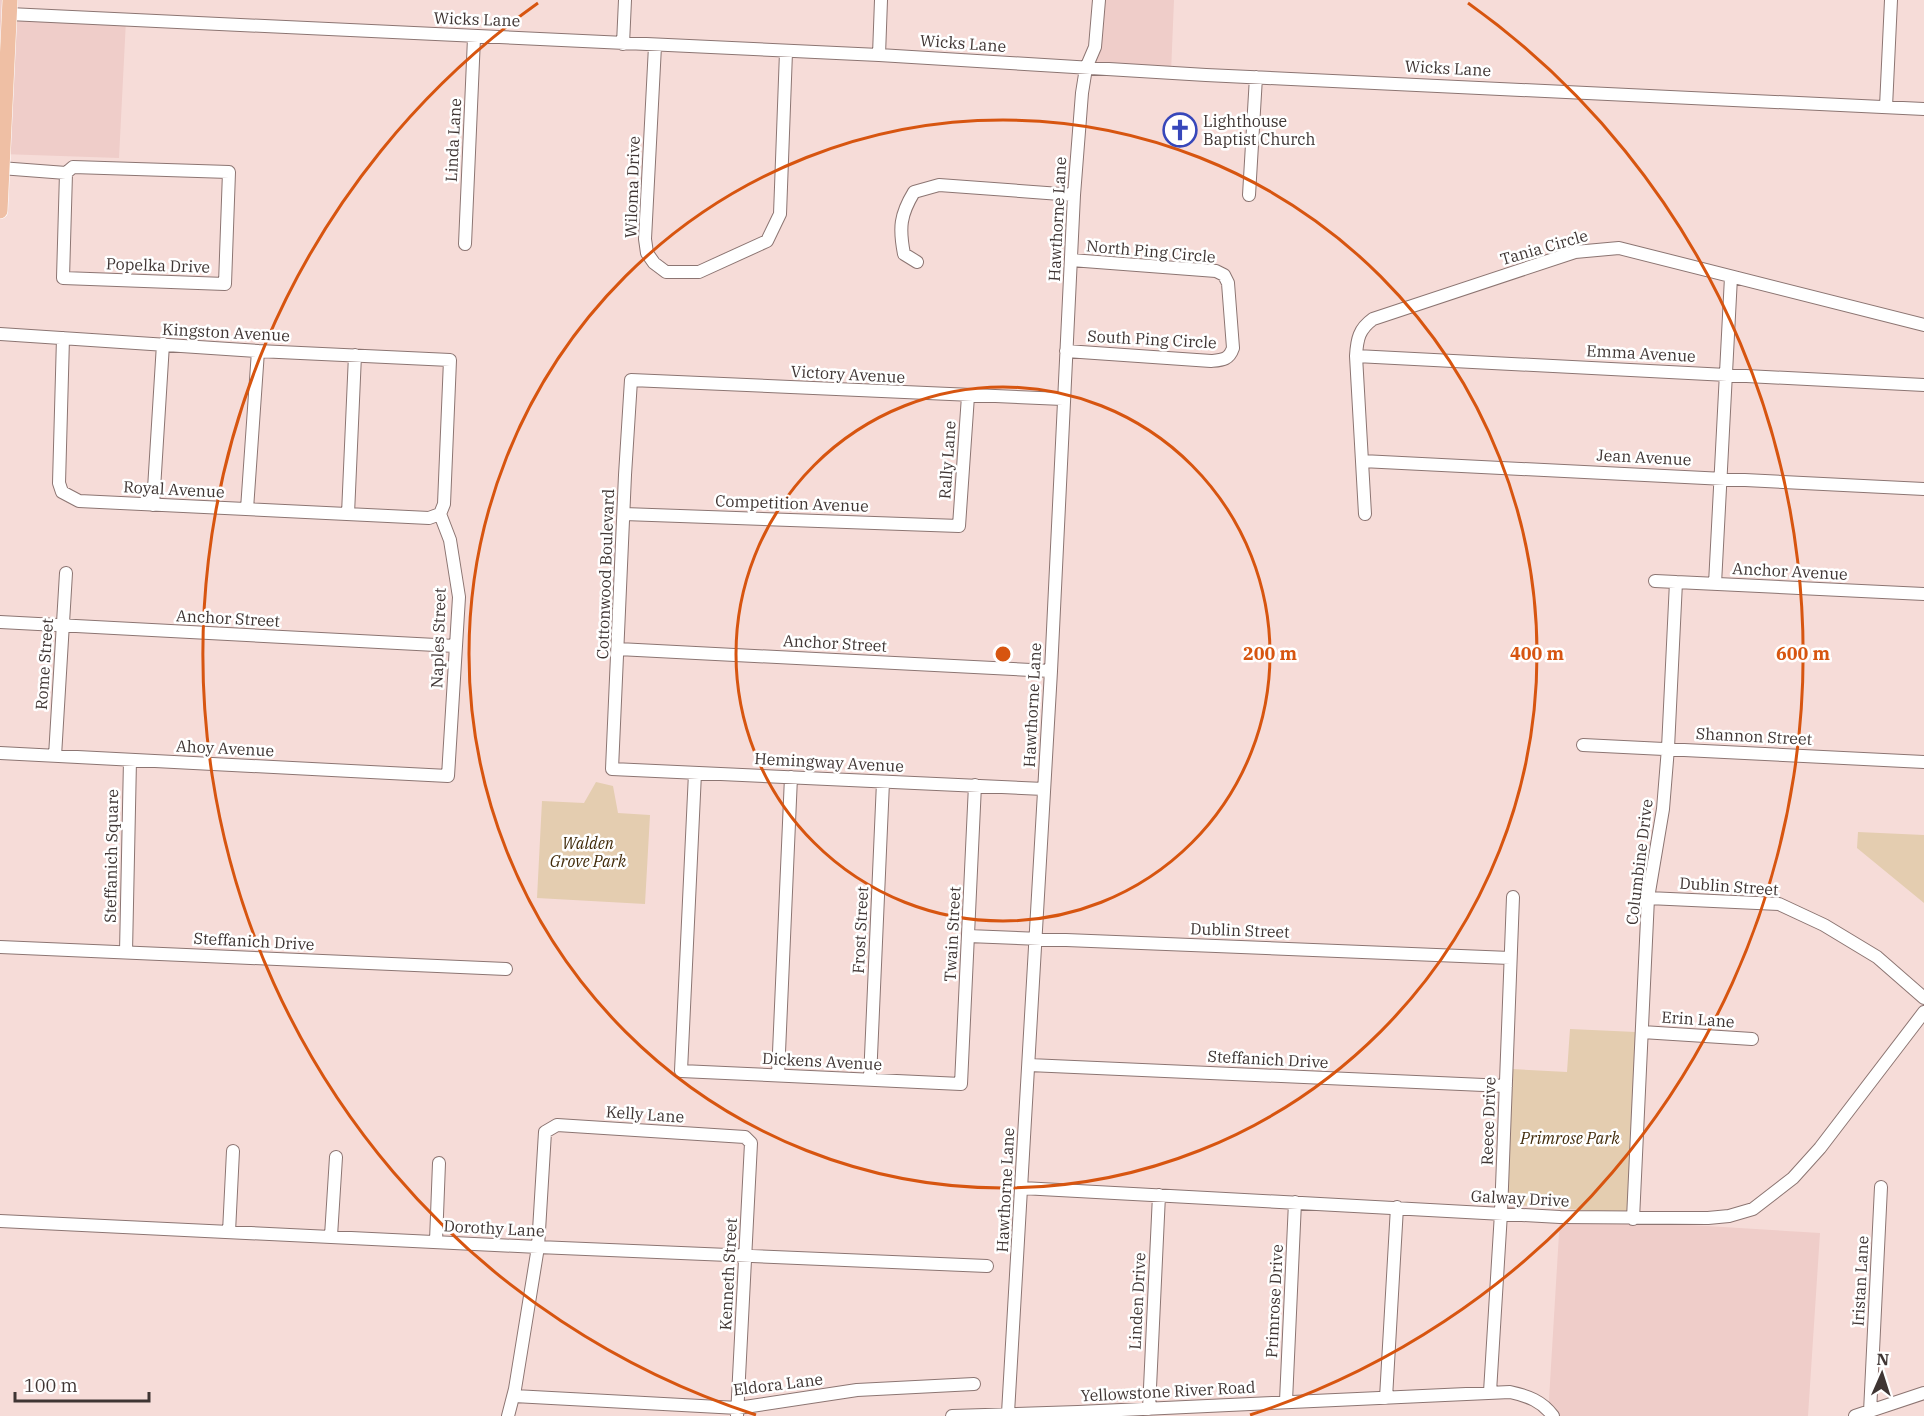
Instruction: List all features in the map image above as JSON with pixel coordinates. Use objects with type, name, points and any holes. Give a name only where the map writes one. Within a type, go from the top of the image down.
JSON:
[{"type":"main road","points":[[0,211],[6,10]]},
{"type":"street","points":[[623,44],[625,0]]},
{"type":"street","points":[[879,56],[881,0]]},
{"type":"street","name":"Hawthorne Lane","points":[[1008,1413],[1023,1188],[1034,938],[1051,671],[1074,195],[1086,68],[1095,47],[1100,0]]},
{"type":"street","points":[[1886,107],[1891,0]]},
{"type":"street","name":"Wicks Lane","points":[[6,10],[474,38],[879,56],[1256,77],[1924,109]]},
{"type":"street","name":"Linda Lane","points":[[465,244],[474,38]]},
{"type":"street","name":"Wiloma Drive","points":[[655,46],[645,239],[647,253],[654,263],[666,272],[699,272],[767,241],[780,214],[786,52]]},
{"type":"street","points":[[1250,195],[1256,77]]},
{"type":"street","name":"Popelka Drive","points":[[0,168],[66,173],[73,167],[229,172],[225,284],[63,278],[66,173]]},
{"type":"street","points":[[917,262],[904,254],[900,233],[903,210],[914,192],[939,185],[1074,195]]},
{"type":"street","name":"Tania Circle","points":[[1365,514],[1356,356],[1357,341],[1362,327],[1373,319],[1575,252],[1619,248],[1924,325]]},
{"type":"street","name":"North Ping Circle","points":[[1071,260],[1216,272],[1224,275],[1228,282],[1231,315]]},
{"type":"street","points":[[1714,584],[1731,277]]},
{"type":"street","name":"South Ping Circle","points":[[1066,351],[1169,359],[1224,360],[1231,354],[1233,348],[1231,315]]},
{"type":"street","name":"Kingston Avenue","points":[[0,334],[258,351],[450,360]]},
{"type":"street","name":"Royal Avenue","points":[[63,338],[59,483],[62,492],[79,501],[429,518],[440,514]]},
{"type":"street","points":[[153,504],[164,344]]},
{"type":"street","points":[[247,509],[258,351]]},
{"type":"street","points":[[348,514],[355,355]]},
{"type":"street","name":"Emma Avenue","points":[[1356,356],[1726,373],[1924,385]]},
{"type":"street","name":"Naples Street","points":[[448,776],[459,597],[450,540],[440,514],[444,504],[450,360]]},
{"type":"street","name":"Victory Avenue","points":[[631,380],[1063,399]]},
{"type":"street","name":"Cottonwood Boulevard","points":[[612,769],[631,380]]},
{"type":"street","name":"Rally Lane","points":[[959,526],[968,396]]},
{"type":"street","name":"Jean Avenue","points":[[1362,461],[1720,477],[1924,489]]},
{"type":"street","name":"Competition Avenue","points":[[624,514],[959,526]]},
{"type":"street","name":"Rome Street","points":[[55,756],[66,573]]},
{"type":"street","name":"Anchor Avenue","points":[[1655,581],[1924,594]]},
{"type":"street","name":"Columbine Drive","points":[[1633,1218],[1648,898],[1663,809],[1676,582]]},
{"type":"street","name":"Anchor Street","points":[[0,622],[455,646]]},
{"type":"street","name":"Anchor Street","points":[[618,649],[1051,671]]},
{"type":"street","name":"Shannon Street","points":[[1583,745],[1924,762]]},
{"type":"street","name":"Ahoy Avenue","points":[[0,753],[448,776]]},
{"type":"street","name":"Steffanich Square","points":[[126,952],[130,760]]},
{"type":"street","name":"Hemingway Avenue","points":[[612,769],[1044,789]]},
{"type":"street","name":"Dickens Avenue","points":[[695,773],[681,1071],[962,1084]]},
{"type":"street","points":[[778,1076],[791,777]]},
{"type":"street","name":"Frost Street","points":[[870,1080],[883,782]]},
{"type":"street","name":"Twain Street","points":[[962,1084],[975,785]]},
{"type":"street","name":"Reece Drive","points":[[1490,1392],[1501,1213],[1513,897]]},
{"type":"street","name":"Dublin Street","points":[[1648,898],[1779,904],[1824,925],[1877,957],[1924,998]]},
{"type":"street","name":"Dublin Street","points":[[968,936],[1510,958]]},
{"type":"street","name":"Steffanich Drive","points":[[0,947],[506,969]]},
{"type":"street","name":"Galway Drive","points":[[1023,1188],[1560,1217],[1708,1218],[1730,1216],[1753,1209],[1793,1178],[1820,1148],[1924,1012]]},
{"type":"street","name":"Erin Lane","points":[[1642,1032],[1752,1039]]},
{"type":"street","name":"Steffanich Drive","points":[[1029,1065],[1506,1086]]},
{"type":"street","name":"Kelly Lane","points":[[538,1247],[544,1132],[557,1125],[745,1137]]},
{"type":"street","name":"Kenneth Street","points":[[737,1412],[751,1143],[745,1137]]},
{"type":"street","points":[[229,1232],[233,1151]]},
{"type":"street","points":[[331,1236],[336,1157]]},
{"type":"street","points":[[436,1241],[439,1162]]},
{"type":"street","name":"Iristan Lane","points":[[1870,1412],[1881,1187]]},
{"type":"street","name":"Linden Drive","points":[[1149,1408],[1159,1195]]},
{"type":"street","name":"Primrose Drive","points":[[1286,1401],[1295,1202]]},
{"type":"street","points":[[1386,1398],[1397,1207]]},
{"type":"street","name":"Dorothy Lane","points":[[0,1221],[746,1257],[987,1266]]},
{"type":"street","points":[[508,1416],[514,1396],[538,1247]]},
{"type":"street","name":"Eldora Lane","points":[[514,1396],[737,1412],[857,1390],[974,1384]]},
{"type":"street","name":"Yellowstone River Road","points":[[952,1416],[1490,1392],[1510,1392],[1530,1397],[1547,1409],[1552,1416]]},
{"type":"street","points":[[1855,1416],[1924,1393]]},
{"type":"shaded area","points":[[0,0],[10,0],[9,14],[126,20],[119,158],[2,154],[0,211]]},
{"type":"shaded area","points":[[1099,0],[1174,0],[1171,73],[1086,68]]},
{"type":"shaded area","points":[[1560,1217],[1820,1233],[1808,1416],[1548,1416]]},
{"type":"green space","name":"Walden Grove Park","points":[[596,782],[613,786],[618,813],[650,815],[645,904],[537,898],[542,801],[584,803]]},
{"type":"green space","points":[[1858,832],[1924,835],[1924,903],[1857,848]]},
{"type":"green space","name":"Primrose Park","points":[[1570,1029],[1636,1032],[1629,1214],[1505,1204],[1512,1069],[1567,1072]]},
{"type":"place","name":"Lighthouse Baptist Church","points":[[1180,130]]}]
